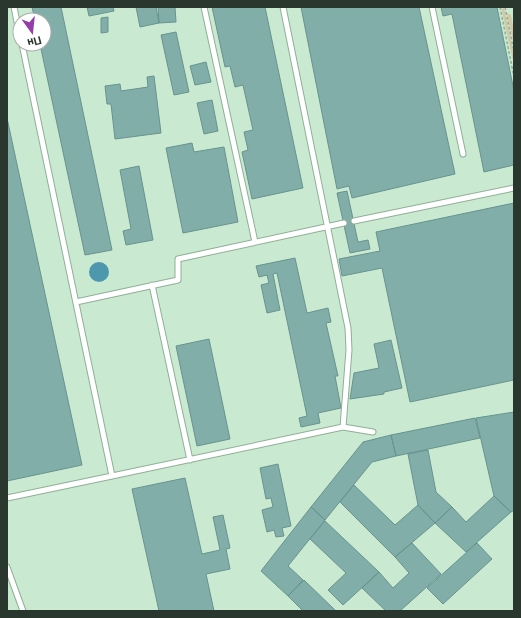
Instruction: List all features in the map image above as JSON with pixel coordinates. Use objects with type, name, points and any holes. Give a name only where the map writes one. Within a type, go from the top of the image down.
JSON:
[{"type":"lane","points":[[204,7],[255,242]]},
{"type":"lane","points":[[283,7],[348,328],[349,350],[343,426]]},
{"type":"lane","points":[[432,7],[463,154]]},
{"type":"lane","points":[[24,52],[112,476]]},
{"type":"lane","points":[[354,221],[514,188]]},
{"type":"lane","points":[[76,302],[178,280],[178,259],[344,223]]},
{"type":"lane","points":[[152,285],[190,460]]},
{"type":"lane","points":[[7,498],[343,426],[373,432]]},
{"type":"lane","points":[[7,567],[23,611]]},
{"type":"path","points":[[500,7],[514,77]]},
{"type":"path","points":[[505,7],[514,52]]},
{"type":"shaded area","points":[[501,7],[504,7],[514,56],[514,65]]},
{"type":"shaded area","points":[[507,13],[511,15],[514,32],[514,46]]},
{"type":"water","points":[[99,262],[106,265],[109,272],[106,279],[99,282],[92,279],[89,272],[92,265]]},
{"type":"building","points":[[32,7],[61,7],[112,250],[85,255],[42,52],[52,52],[52,12],[33,12]]},
{"type":"building","points":[[87,7],[113,7],[114,11],[89,16]]},
{"type":"building","points":[[136,7],[156,7],[159,23],[140,27]]},
{"type":"building","points":[[158,7],[175,7],[176,22],[159,23]]},
{"type":"building","points":[[212,7],[265,7],[303,188],[252,199],[242,152],[248,150],[244,132],[253,130],[243,85],[235,87],[230,66],[225,67]]},
{"type":"building","points":[[301,7],[419,7],[455,174],[352,198],[349,186],[337,189]]},
{"type":"building","points":[[441,7],[497,7],[514,91],[514,165],[484,172],[452,14],[443,16]]},
{"type":"building","points":[[108,17],[108,32],[101,33],[101,18]]},
{"type":"building","points":[[176,32],[189,92],[174,95],[161,35]]},
{"type":"building","points":[[206,62],[211,82],[195,85],[190,66]]},
{"type":"building","points":[[154,76],[161,133],[115,139],[111,104],[107,104],[105,86],[120,84],[121,91],[148,87],[147,77]]},
{"type":"building","points":[[212,100],[218,131],[204,134],[197,103]]},
{"type":"building","points":[[7,118],[82,465],[7,481]]},
{"type":"building","points":[[192,143],[194,152],[224,147],[238,222],[183,233],[166,148]]},
{"type":"building","points":[[139,166],[153,240],[126,245],[123,231],[131,229],[120,170]]},
{"type":"building","points":[[347,191],[358,242],[368,240],[370,249],[350,253],[337,193]]},
{"type":"building","points":[[514,203],[514,380],[410,402],[382,268],[342,276],[339,259],[380,251],[376,232]]},
{"type":"building","points":[[295,258],[307,313],[328,308],[331,322],[326,323],[338,376],[335,376],[341,408],[318,413],[320,423],[301,427],[299,418],[307,416],[277,273],[273,274],[280,310],[267,313],[261,285],[269,283],[267,275],[259,277],[256,266]]},
{"type":"building","points":[[209,339],[230,439],[197,446],[176,346]]},
{"type":"building","points":[[391,340],[402,388],[384,392],[384,394],[350,399],[354,373],[379,368],[374,344]]},
{"type":"building","points":[[514,412],[514,510],[511,512],[494,496],[476,418]]},
{"type":"building","points":[[475,418],[480,438],[396,456],[391,435]]},
{"type":"building","points":[[391,435],[396,456],[372,462],[325,520],[311,507],[363,442]]},
{"type":"building","points":[[428,450],[436,492],[452,507],[435,523],[418,505],[408,454]]},
{"type":"building","points":[[278,464],[291,526],[282,528],[284,536],[276,537],[274,530],[267,532],[262,510],[273,507],[271,498],[266,499],[260,468]]},
{"type":"building","points":[[185,478],[202,554],[220,550],[213,517],[223,515],[230,548],[226,549],[230,569],[206,574],[214,611],[159,611],[132,489]]},
{"type":"building","points":[[354,485],[395,525],[418,505],[435,523],[395,557],[340,502]]},
{"type":"building","points":[[494,496],[511,512],[466,552],[435,523],[452,507],[466,522]]},
{"type":"building","points":[[311,507],[325,520],[288,566],[303,580],[288,596],[261,571]]},
{"type":"building","points":[[325,521],[379,572],[343,605],[328,590],[346,573],[310,539]]},
{"type":"building","points":[[412,543],[441,574],[400,611],[386,611],[362,588],[379,572],[393,588],[409,573],[395,557]]},
{"type":"building","points":[[477,543],[492,559],[443,604],[427,588]]},
{"type":"building","points":[[304,580],[336,611],[303,611],[288,596]]}]
